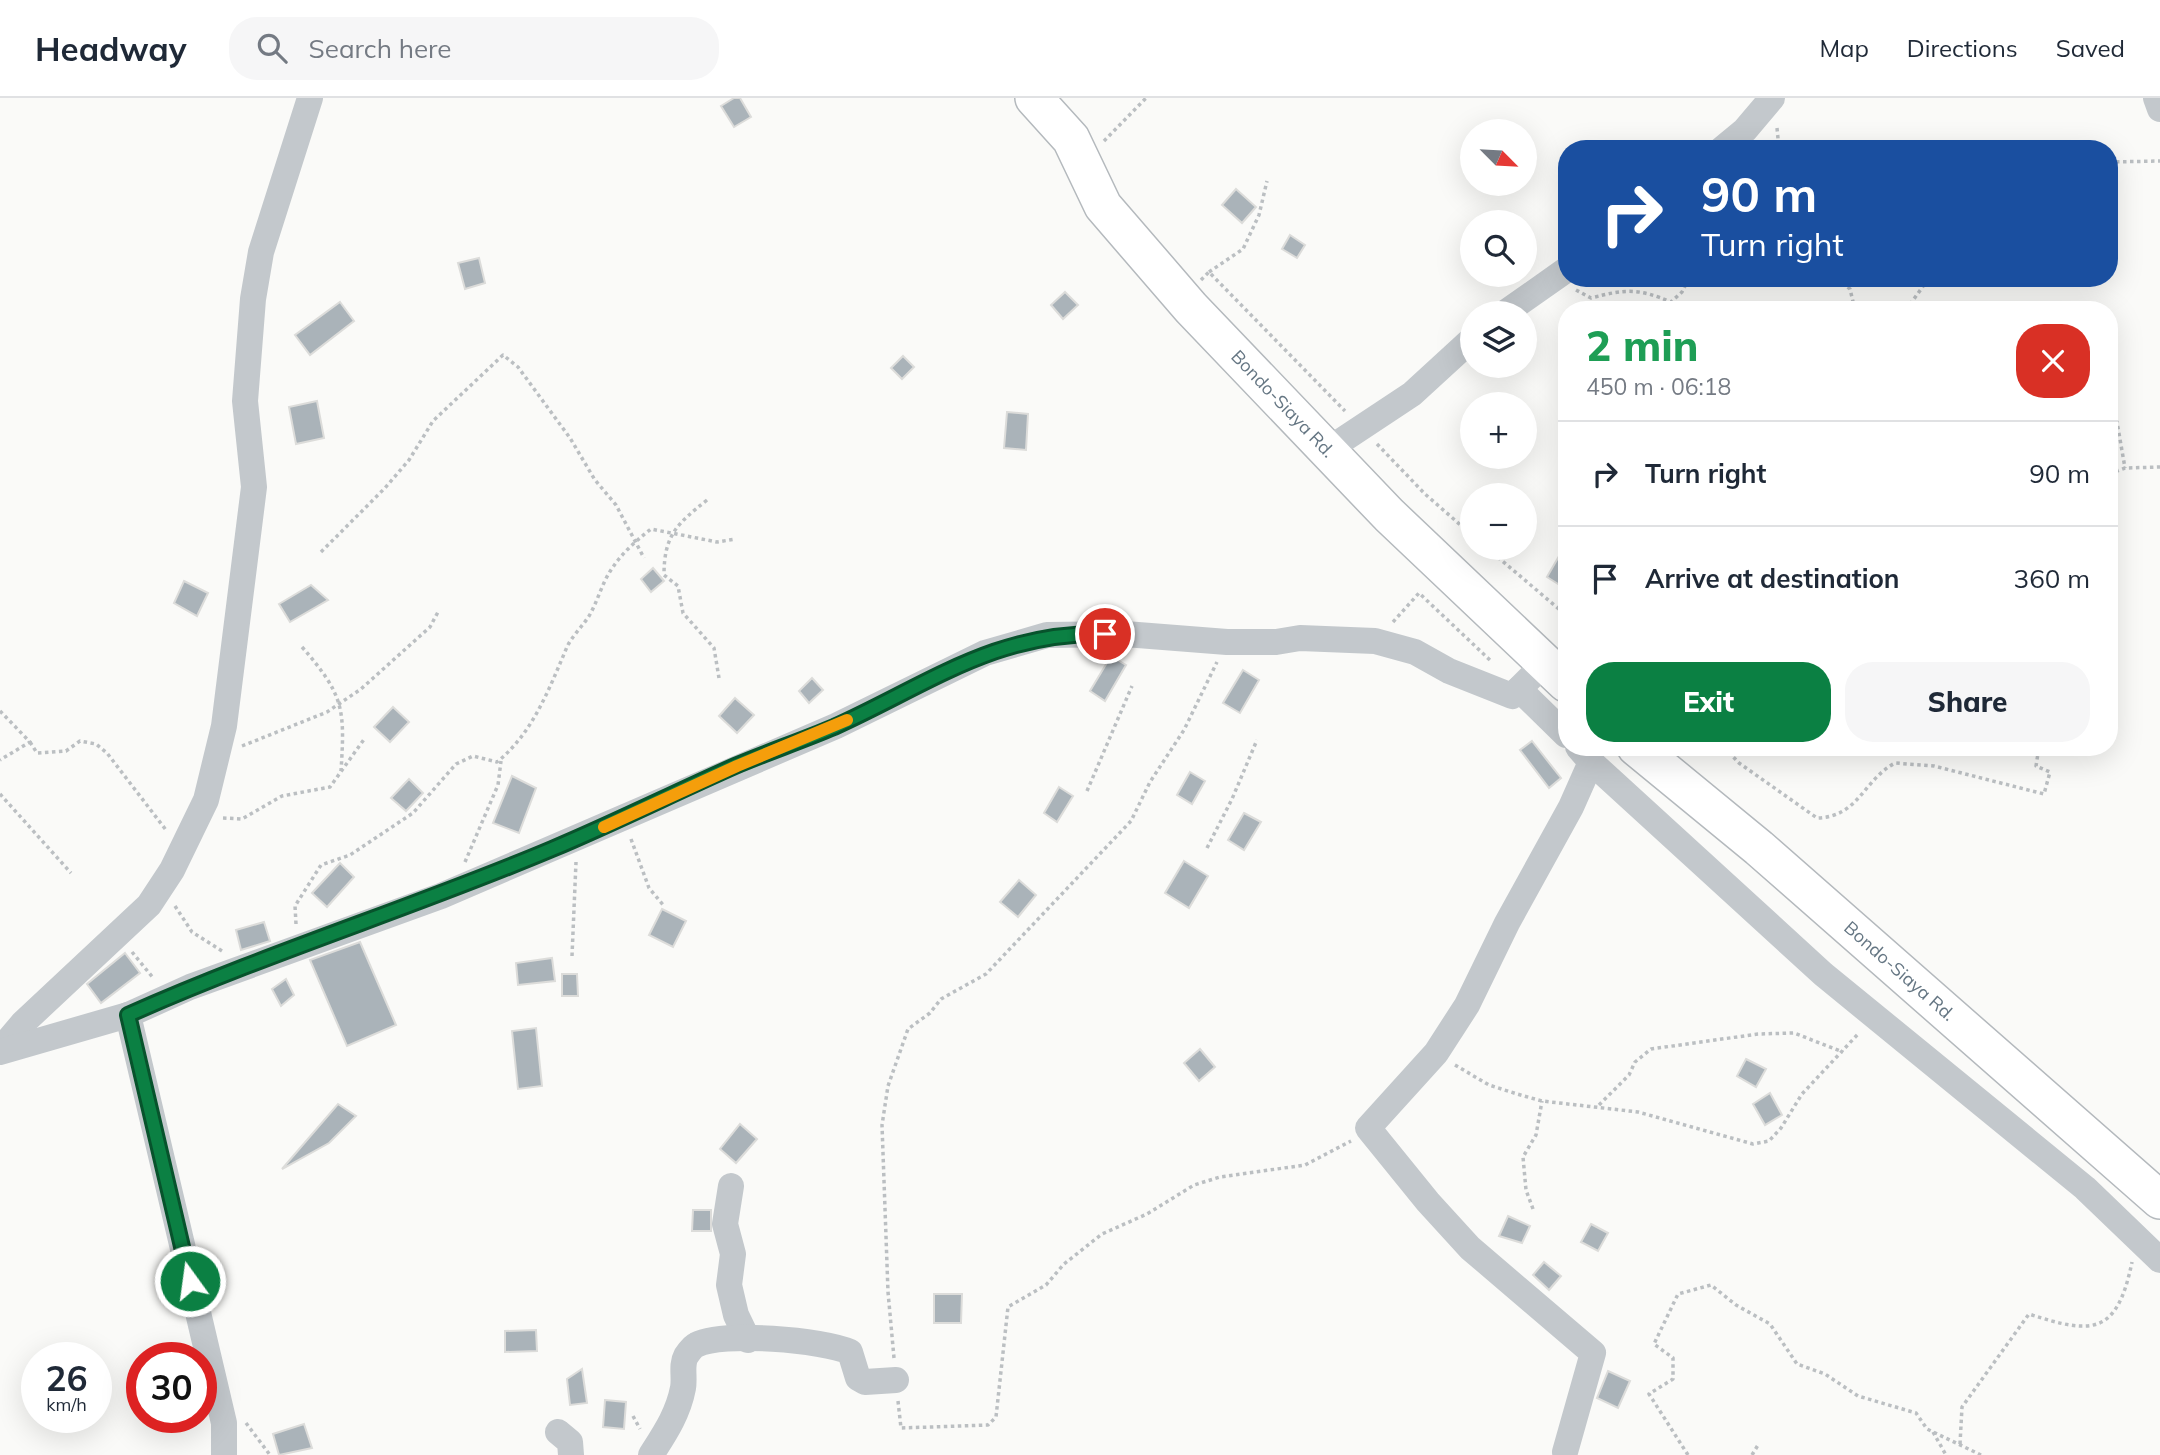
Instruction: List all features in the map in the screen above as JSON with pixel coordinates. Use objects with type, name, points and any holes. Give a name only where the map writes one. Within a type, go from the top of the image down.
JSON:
[{"type":"highway","name":"Bondo-Siaya Rd.","points":[[1034,98],[1071,139],[1103,206],[1181,296],[1389,515],[1556,673]]},
{"type":"highway","name":"Bondo-Siaya Rd.","points":[[1647,756],[1832,912],[2160,1200]]},
{"type":"street","points":[[0,1051],[23,1023],[149,905],[172,870],[202,808],[219,749],[254,487],[245,401],[253,299],[261,252],[310,98]]},
{"type":"street","points":[[1733,140],[1772,98]]},
{"type":"street","points":[[2156,98],[2160,109]]},
{"type":"street","points":[[1529,301],[1558,286]]},
{"type":"street","points":[[1329,449],[1412,394],[1460,349]]},
{"type":"street","points":[[0,1051],[128,1015],[247,966],[455,890],[737,766],[836,726],[985,653],[1047,635],[1227,642],[1276,642],[1300,638],[1374,642],[1415,652],[1450,671],[1513,696],[1519,688],[1556,673]]},
{"type":"street","points":[[1519,688],[1558,727]]},
{"type":"street","points":[[1566,1452],[1593,1353],[1470,1248],[1428,1202],[1368,1128],[1436,1053],[1467,1004],[1507,923],[1575,800],[1585,756]]},
{"type":"street","points":[[1586,756],[1743,904],[1874,1017],[2085,1188],[2160,1261]]},
{"type":"street","points":[[128,1015],[224,1423],[224,1455]]},
{"type":"street","points":[[731,1186],[725,1224],[733,1254],[729,1285],[736,1315],[748,1340]]},
{"type":"street","points":[[651,1455],[676,1416],[684,1385],[684,1359],[696,1345],[725,1339],[802,1340],[850,1352],[858,1378],[865,1381],[896,1380]]},
{"type":"path","points":[[1083,162],[1146,98]]},
{"type":"path","points":[[2118,162],[2160,161]]},
{"type":"path","points":[[1181,296],[1209,272],[1243,249],[1259,215],[1267,181]]},
{"type":"path","points":[[1209,272],[1425,494],[1460,524]]},
{"type":"path","points":[[1579,287],[1591,298],[1621,290],[1643,290],[1669,301]]},
{"type":"path","points":[[1672,301],[1684,287]]},
{"type":"path","points":[[321,552],[393,478],[433,421],[503,355],[518,367],[570,438],[595,480],[616,505],[644,558]]},
{"type":"path","points":[[2118,422],[2125,468]]},
{"type":"path","points":[[2118,471],[2160,467]]},
{"type":"path","points":[[707,500],[676,525],[664,555],[664,575],[678,586],[683,612],[714,648],[719,678]]},
{"type":"path","points":[[298,947],[295,906],[321,865],[350,855],[413,813],[456,764],[473,756],[497,762],[524,735],[559,670],[568,645],[589,615],[612,568],[634,543],[651,529],[717,542],[736,539]]},
{"type":"path","points":[[1501,560],[1558,608]]},
{"type":"path","points":[[1374,642],[1419,593],[1519,688]]},
{"type":"path","points":[[219,749],[248,746],[327,712],[398,657],[429,627],[438,612]]},
{"type":"path","points":[[1227,642],[1184,730],[1150,782],[1131,821],[986,974],[941,999],[930,1013],[908,1029],[888,1086],[882,1125],[888,1292],[901,1428],[988,1425],[996,1417],[1008,1307],[1046,1284],[1102,1234],[1147,1214],[1194,1185],[1220,1177],[1305,1165],[1368,1128]]},
{"type":"path","points":[[302,647],[328,677],[340,703],[344,719],[341,772]]},
{"type":"path","points":[[1087,791],[1132,686]]},
{"type":"path","points":[[0,711],[37,753],[65,751],[80,741],[96,744],[107,753],[164,829],[188,836]]},
{"type":"path","points":[[202,808],[223,818],[242,819],[282,796],[330,787],[365,738]]},
{"type":"path","points":[[1207,848],[1232,799],[1257,740]]},
{"type":"path","points":[[0,760],[30,743]]},
{"type":"path","points":[[1732,756],[1817,818],[1830,817],[1850,809],[1876,778],[1895,763],[1934,766],[2044,794],[2050,772],[2036,766],[2038,756]]},
{"type":"path","points":[[455,890],[498,785],[501,759]]},
{"type":"path","points":[[0,794],[71,873]]},
{"type":"path","points":[[625,817],[637,861],[649,888],[664,906]]},
{"type":"path","points":[[572,956],[576,838]]},
{"type":"path","points":[[172,870],[173,902],[192,932],[247,966]]},
{"type":"path","points":[[120,935],[150,972],[164,999]]},
{"type":"path","points":[[1436,1053],[1489,1085],[1542,1101],[1598,1107],[1680,1122],[1753,1144],[1769,1140],[1781,1128],[1802,1094],[1874,1017]]},
{"type":"path","points":[[1598,1107],[1629,1075],[1635,1062],[1651,1049],[1758,1034],[1794,1032],[1843,1052]]},
{"type":"path","points":[[1533,1209],[1526,1190],[1523,1157],[1536,1136],[1542,1101]]},
{"type":"path","points":[[1960,1444],[1962,1407],[2029,1314],[2070,1327],[2102,1325],[2112,1317],[2129,1278],[2137,1240]]},
{"type":"path","points":[[1688,1455],[1649,1394],[1673,1379],[1673,1358],[1654,1344],[1678,1294],[1711,1285],[1736,1305],[1770,1324],[1797,1364],[1825,1374],[1857,1396],[1916,1413],[1933,1432],[1946,1455]]},
{"type":"path","points":[[1933,1432],[1982,1455]]},
{"type":"path","points":[[1752,1455],[1758,1445]]},
{"type":"building","points":[[734,98],[740,98],[751,117],[734,127],[721,106]]},
{"type":"building","points":[[1236,189],[1256,207],[1242,223],[1222,205]]},
{"type":"building","points":[[1290,235],[1305,245],[1297,258],[1282,249]]},
{"type":"building","points":[[479,258],[485,283],[465,289],[458,263]]},
{"type":"building","points":[[1065,292],[1078,305],[1063,319],[1051,305]]},
{"type":"building","points":[[340,302],[354,321],[310,355],[295,335]]},
{"type":"building","points":[[903,356],[914,367],[902,379],[891,368]]},
{"type":"building","points":[[317,401],[324,438],[296,444],[289,407]]},
{"type":"building","points":[[1007,412],[1028,414],[1026,450],[1004,448]]},
{"type":"building","points":[[1558,558],[1558,584],[1547,577]]},
{"type":"building","points":[[653,568],[664,581],[651,592],[641,579]]},
{"type":"building","points":[[184,581],[208,593],[197,616],[174,603]]},
{"type":"building","points":[[311,585],[328,600],[290,622],[279,604]]},
{"type":"building","points":[[1111,656],[1126,665],[1105,701],[1090,691]]},
{"type":"building","points":[[1243,670],[1259,680],[1240,713],[1223,703]]},
{"type":"building","points":[[812,678],[823,690],[809,703],[799,691]]},
{"type":"building","points":[[735,698],[754,715],[737,733],[719,716]]},
{"type":"building","points":[[393,707],[409,722],[390,742],[374,727]]},
{"type":"building","points":[[1532,741],[1561,778],[1549,788],[1520,750]]},
{"type":"building","points":[[1190,772],[1205,781],[1192,804],[1177,795]]},
{"type":"building","points":[[512,776],[536,788],[519,833],[493,823]]},
{"type":"building","points":[[409,779],[423,793],[406,811],[391,798]]},
{"type":"building","points":[[1059,787],[1073,796],[1057,822],[1044,813]]},
{"type":"building","points":[[1244,813],[1261,822],[1244,850],[1228,840]]},
{"type":"building","points":[[1184,861],[1208,876],[1189,908],[1165,893]]},
{"type":"building","points":[[340,863],[354,877],[327,907],[312,893]]},
{"type":"building","points":[[1019,880],[1036,895],[1018,917],[1000,902]]},
{"type":"building","points":[[662,909],[686,921],[673,947],[649,935]]},
{"type":"building","points":[[264,922],[270,941],[241,950],[236,930]]},
{"type":"building","points":[[360,942],[396,1025],[347,1046],[310,960]]},
{"type":"building","points":[[125,953],[140,973],[101,1003],[87,984]]},
{"type":"building","points":[[552,958],[555,981],[518,985],[516,963]]},
{"type":"building","points":[[562,974],[577,974],[578,996],[562,996]]},
{"type":"building","points":[[286,979],[294,995],[281,1006],[272,989]]},
{"type":"building","points":[[536,1028],[542,1086],[518,1089],[512,1031]]},
{"type":"building","points":[[1200,1049],[1215,1067],[1199,1081],[1184,1063]]},
{"type":"building","points":[[1746,1059],[1766,1069],[1756,1087],[1737,1076]]},
{"type":"building","points":[[1770,1093],[1782,1115],[1765,1125],[1753,1104]]},
{"type":"building","points":[[338,1104],[356,1116],[329,1143],[282,1169]]},
{"type":"building","points":[[740,1124],[757,1139],[736,1163],[720,1149]]},
{"type":"building","points":[[693,1210],[711,1210],[711,1231],[692,1231]]},
{"type":"building","points":[[1508,1216],[1530,1226],[1522,1243],[1499,1236]]},
{"type":"building","points":[[1591,1224],[1608,1233],[1598,1251],[1581,1242]]},
{"type":"building","points":[[1544,1262],[1561,1276],[1549,1290],[1533,1275]]},
{"type":"building","points":[[934,1294],[962,1294],[961,1323],[934,1323]]},
{"type":"building","points":[[536,1330],[537,1351],[505,1352],[505,1331]]},
{"type":"building","points":[[582,1369],[587,1403],[570,1405],[567,1379]]},
{"type":"building","points":[[1608,1371],[1630,1381],[1618,1408],[1597,1398]]},
{"type":"building","points":[[605,1400],[626,1402],[624,1429],[603,1427]]},
{"type":"building","points":[[304,1424],[312,1448],[279,1455],[273,1434]]},
{"type":"slow traffic","points":[[604,827],[737,766],[847,720]]},
{"type":"route","points":[[190,1281],[161,1163],[138,1047],[128,1015],[190,987],[441,895],[481,876],[516,864],[737,766],[836,726],[985,653],[1047,635],[1105,634]]}]
